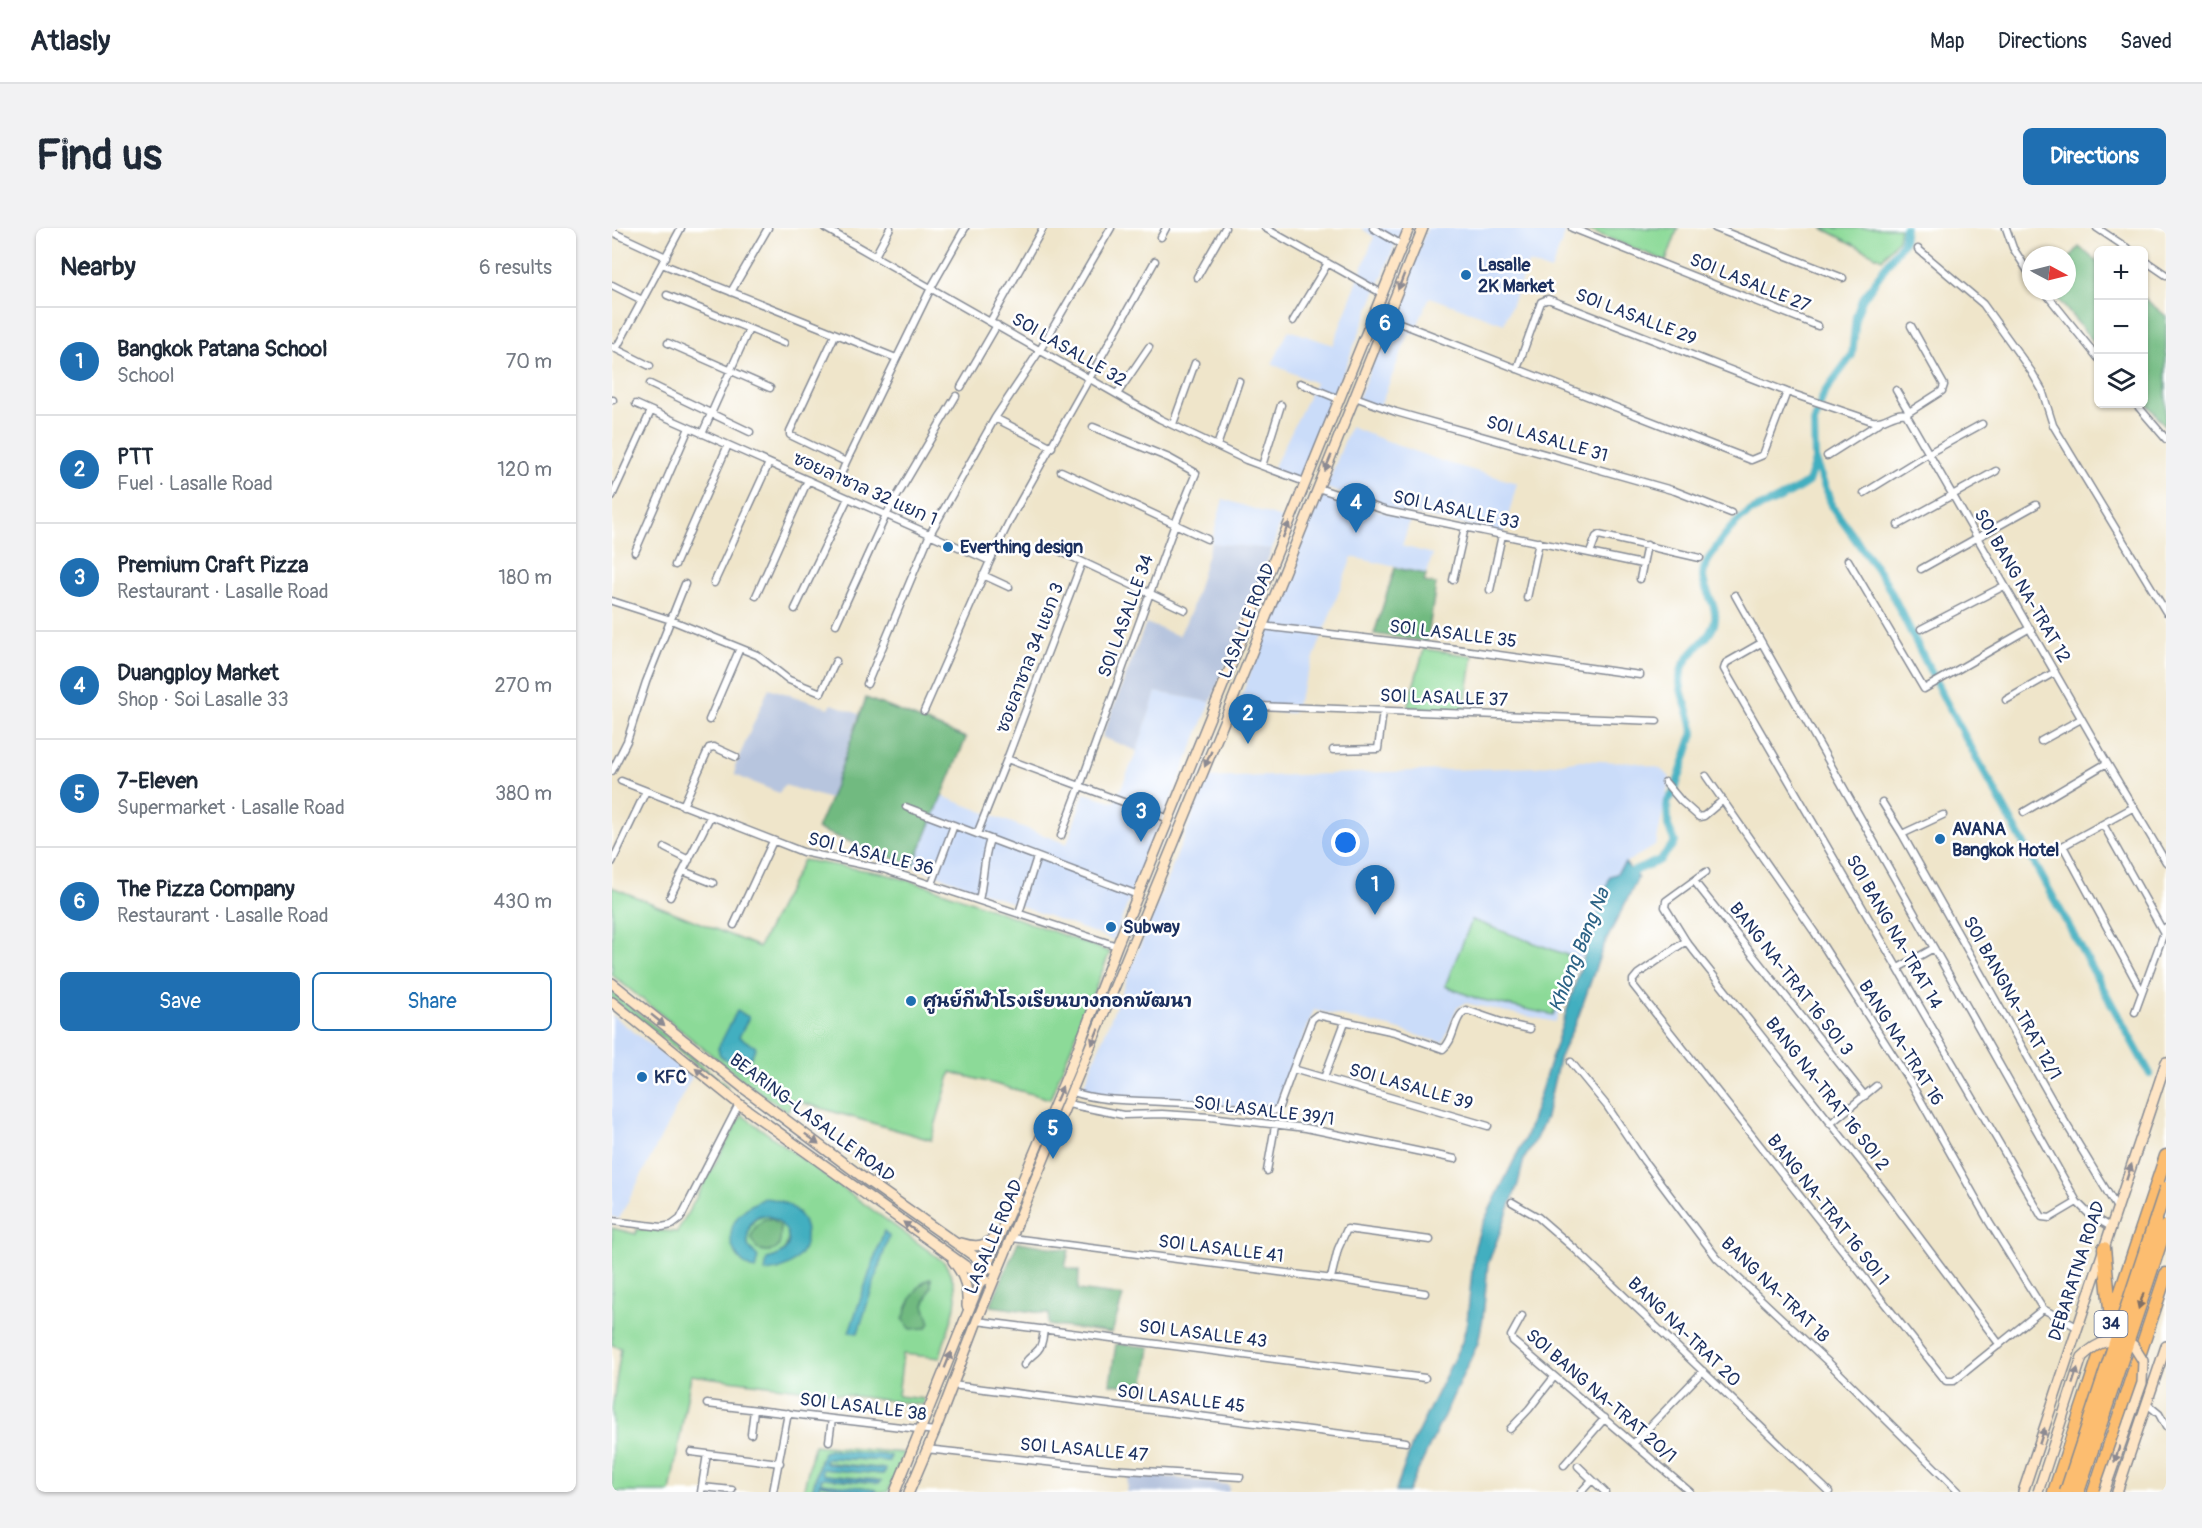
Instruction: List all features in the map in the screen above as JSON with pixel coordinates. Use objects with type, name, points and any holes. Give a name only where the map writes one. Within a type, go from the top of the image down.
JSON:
[{"type":"highway","name":"34","points":[[2054,1492],[2166,1156]]},
{"type":"highway","points":[[2066,1492],[2166,1188]]},
{"type":"highway","points":[[2078,1492],[2166,1226]]},
{"type":"highway","points":[[2104,1248],[2111,1323]]},
{"type":"highway","name":"34","points":[[2094,1492],[2166,1274]]},
{"type":"street","points":[[650,366],[614,348],[681,228]]},
{"type":"street","points":[[731,292],[768,228]]},
{"type":"street","name":"SOI LASALLE 32","points":[[825,228],[1160,419],[1263,466],[1305,482]]},
{"type":"street","points":[[874,256],[890,228]]},
{"type":"street","points":[[840,477],[931,288],[965,228]]},
{"type":"street","points":[[990,322],[1043,228]]},
{"type":"street","points":[[867,684],[930,534],[995,418],[1040,350],[1111,228]]},
{"type":"street","points":[[1161,237],[1166,228]]},
{"type":"street","points":[[1197,277],[1225,228]]},
{"type":"street","points":[[1265,228],[1383,294]]},
{"type":"street","points":[[1373,228],[1402,245]]},
{"type":"street","name":"LASALLE ROAD","points":[[895,1492],[1074,1059],[1138,895],[1409,228]]},
{"type":"street","name":"LASALLE ROAD","points":[[909,1492],[1423,228]]},
{"type":"street","name":"SOI LASALLE 27","points":[[1572,228],[1818,326]]},
{"type":"street","points":[[1715,228],[1844,278]]},
{"type":"street","points":[[2006,228],[2013,249],[2022,262]]},
{"type":"street","points":[[2097,228],[2124,246]]},
{"type":"street","points":[[612,232],[666,257]]},
{"type":"street","points":[[1918,249],[1983,304],[2031,371],[2042,390],[2051,418],[2166,612]]},
{"type":"street","points":[[924,711],[1011,518],[1155,261]]},
{"type":"street","points":[[1293,321],[1328,263]]},
{"type":"street","points":[[2148,263],[2166,275]]},
{"type":"street","points":[[662,264],[896,358]]},
{"type":"street","points":[[612,285],[642,300]]},
{"type":"street","points":[[667,295],[784,343]]},
{"type":"street","name":"SOI LASALLE 29","points":[[1517,369],[1541,302],[1548,299],[1787,392],[1879,423]]},
{"type":"street","points":[[2051,300],[2096,354]]},
{"type":"street","points":[[1387,318],[1752,460],[1763,455],[1787,392]]},
{"type":"street","points":[[962,387],[997,326]]},
{"type":"street","points":[[1827,456],[1879,423],[1900,413],[1908,413],[1942,391],[1944,385],[1911,326]]},
{"type":"street","points":[[702,434],[749,329]]},
{"type":"street","points":[[835,335],[790,435],[846,462]]},
{"type":"street","points":[[668,343],[770,388]]},
{"type":"street","points":[[1117,394],[1149,347]]},
{"type":"street","points":[[1173,424],[1195,363]]},
{"type":"street","points":[[1217,446],[1239,381]]},
{"type":"street","points":[[1300,383],[1339,399]]},
{"type":"street","points":[[651,384],[750,432]]},
{"type":"street","name":"SOI BANG NA-TRAT 12","points":[[1896,390],[2004,586],[2166,862]]},
{"type":"street","points":[[836,624],[886,515],[956,396]]},
{"type":"street","name":"SOI LASALLE 31","points":[[1355,397],[1396,412],[1675,491],[1731,513]]},
{"type":"street","name":"ซอยลาซาล 32 แยก 1","points":[[636,404],[990,561]]},
{"type":"street","points":[[1263,466],[1281,405]]},
{"type":"street","points":[[2139,408],[2166,439]]},
{"type":"street","points":[[612,496],[651,411]]},
{"type":"street","points":[[995,418],[1052,447]]},
{"type":"street","points":[[1864,494],[1929,453],[1982,424]]},
{"type":"street","name":"SOI LASALLE 34","points":[[1061,837],[1175,524],[1196,473],[1169,458],[1093,427]]},
{"type":"street","points":[[634,552],[688,428]]},
{"type":"street","points":[[675,565],[729,445]]},
{"type":"street","points":[[714,583],[769,463]]},
{"type":"street","points":[[1062,471],[1207,539]]},
{"type":"street","points":[[1898,525],[1996,471]]},
{"type":"street","points":[[756,596],[808,480]]},
{"type":"street","points":[[1305,482],[1318,488]]},
{"type":"street","name":"SOI LASALLE 33","points":[[1318,488],[1387,511],[1642,564]]},
{"type":"street","points":[[795,609],[848,498]]},
{"type":"street","points":[[1921,569],[2036,505]]},
{"type":"street","points":[[1453,580],[1465,527]]},
{"type":"street","points":[[1490,590],[1502,535]]},
{"type":"street","points":[[1590,553],[1598,535],[1700,558]]},
{"type":"street","points":[[1527,597],[1539,542]]},
{"type":"street","points":[[1640,579],[1647,545]]},
{"type":"street","points":[[1053,548],[1185,610]]},
{"type":"street","points":[[1848,560],[1924,689],[2030,628]]},
{"type":"street","name":"ซอยลาซาล 34 แยก 3","points":[[1080,786],[1007,759],[1082,562]]},
{"type":"street","points":[[983,576],[1009,587]]},
{"type":"street","points":[[612,771],[627,741],[646,681],[685,584]]},
{"type":"street","points":[[1921,628],[2004,586]]},
{"type":"street","name":"SOI BANG NA-TRAT 14","points":[[1735,596],[2077,1202],[2090,1215],[2111,1227]]},
{"type":"street","points":[[612,602],[670,620],[740,648],[761,658],[789,680],[821,693],[836,661]]},
{"type":"street","name":"SOI LASALLE 35","points":[[1262,626],[1449,648],[1640,675]]},
{"type":"street","name":"SOI BANG NA-TRAT 14","points":[[1761,643],[1726,663],[1724,669],[2042,1217],[2050,1218],[2077,1202]]},
{"type":"street","points":[[709,720],[740,648]]},
{"type":"street","points":[[2006,700],[2055,672]]},
{"type":"street","name":"SOI LASALLE 37","points":[[1230,705],[1657,721]]},
{"type":"street","points":[[1333,750],[1378,749],[1383,711]]},
{"type":"street","points":[[2041,741],[2081,718]]},
{"type":"street","points":[[683,806],[709,748],[714,747],[736,757]]},
{"type":"street","points":[[977,834],[1007,759]]},
{"type":"street","points":[[2024,812],[2107,763]]},
{"type":"street","name":"BANG NA-TRAT 16","points":[[1707,776],[1815,933],[1912,1085],[1995,1232],[2043,1309]]},
{"type":"street","name":"SOI LASALLE 36","points":[[621,781],[811,855],[883,869],[1118,946]]},
{"type":"street","points":[[1665,782],[1698,816],[1703,817],[1723,800]]},
{"type":"street","points":[[1080,786],[1169,819]]},
{"type":"street","points":[[612,862],[646,791]]},
{"type":"street","name":"SOI BANGNA-TRAT 12/1","points":[[1882,802],[2056,1107],[2117,1209]]},
{"type":"street","points":[[906,807],[1138,895]]},
{"type":"street","points":[[2048,854],[2134,807]]},
{"type":"street","points":[[1902,834],[1943,815]]},
{"type":"street","points":[[670,897],[710,817]]},
{"type":"street","points":[[2103,824],[2165,930],[2135,1012]]},
{"type":"street","points":[[932,884],[954,825]]},
{"type":"street","points":[[979,900],[985,870],[983,858],[990,839]]},
{"type":"street","points":[[734,925],[773,841]]},
{"type":"street","points":[[2063,846],[2142,992]]},
{"type":"street","points":[[665,848],[689,860]]},
{"type":"street","points":[[1019,913],[1037,857]]},
{"type":"street","points":[[683,871],[712,883]]},
{"type":"street","name":"BANG NA-TRAT 16 SOI 2","points":[[1706,872],[1666,901],[1664,906],[1686,940],[1887,1194],[2000,1345]]},
{"type":"street","name":"BANG NA-TRAT 16 SOI 3","points":[[1694,881],[1864,1096]]},
{"type":"street","name":"BANG NA-TRAT 16 SOI 1","points":[[1686,940],[1638,974],[1633,980],[1633,986],[1946,1381],[1954,1381],[2043,1309]]},
{"type":"street","points":[[1118,946],[1130,950]]},
{"type":"street","points":[[1898,968],[1934,948]]},
{"type":"street","name":"BEARING-LASALLE ROAD","points":[[612,983],[738,1084],[942,1234],[998,1272]]},
{"type":"street","name":"BEARING-LASALLE ROAD","points":[[612,1002],[729,1097],[992,1284]]},
{"type":"street","points":[[1073,1092],[1088,1097],[1125,1102],[1163,1102],[1274,1111],[1279,1107],[1314,1016],[1395,1032],[1443,1049],[1449,1044],[1461,1014],[1466,1010],[1530,1029]]},
{"type":"street","name":"SOI LASALLE 39","points":[[1324,1078],[1345,1023]]},
{"type":"street","points":[[1074,1059],[1084,1063]]},
{"type":"street","name":"BANG NA-TRAT 18","points":[[1572,1062],[1717,1258],[1829,1363],[1959,1492]]},
{"type":"street","name":"DEBARATNA ROAD","points":[[2023,1492],[2166,1062]]},
{"type":"street","name":"SOI LASALLE 39","points":[[1293,1069],[1488,1126]]},
{"type":"street","points":[[729,1097],[738,1084]]},
{"type":"street","points":[[1830,1124],[1876,1086]]},
{"type":"street","points":[[612,1221],[662,1227],[672,1225],[680,1219],[739,1104]]},
{"type":"street","name":"SOI LASALLE 39/1","points":[[1068,1104],[1123,1115],[1162,1114],[1306,1128],[1455,1159]]},
{"type":"street","points":[[1267,1171],[1275,1126]]},
{"type":"street","name":"BANG NA-TRAT 20","points":[[1512,1202],[1539,1217],[1576,1250],[1829,1492]]},
{"type":"street","points":[[942,1234],[963,1244],[978,1247],[993,1239],[1007,1219]]},
{"type":"street","points":[[1330,1278],[1338,1249],[1347,1229],[1430,1240]]},
{"type":"street","name":"SOI LASALLE 41","points":[[1012,1238],[1330,1278],[1425,1293]]},
{"type":"street","points":[[940,1248],[964,1276],[968,1308],[963,1323]]},
{"type":"street","points":[[2043,1309],[2078,1327]]},
{"type":"street","name":"SOI BANG NA-TRAT 20/1","points":[[1522,1316],[1511,1339],[1690,1492]]},
{"type":"street","name":"SOI LASALLE 43","points":[[977,1320],[1425,1378]]},
{"type":"street","points":[[1024,1365],[1041,1346],[1044,1329]]},
{"type":"street","points":[[2038,1492],[2082,1357],[2095,1345],[2114,1339],[2133,1345],[2143,1361],[2142,1383],[2104,1492]]},
{"type":"street","points":[[2120,1491],[2166,1346]]},
{"type":"street","points":[[1634,1443],[1703,1371]]},
{"type":"street","points":[[1510,1429],[1554,1377]]},
{"type":"street","points":[[936,1390],[950,1390]]},
{"type":"street","name":"SOI LASALLE 45","points":[[950,1390],[1406,1442]]},
{"type":"street","name":"SOI LASALLE 38","points":[[707,1404],[935,1431]]},
{"type":"street","points":[[2147,1404],[2159,1414],[2166,1427]]},
{"type":"street","points":[[751,1434],[754,1410]]},
{"type":"street","name":"SOI LASALLE 38","points":[[773,1492],[788,1413]]},
{"type":"street","points":[[1564,1465],[1605,1418]]},
{"type":"street","points":[[829,1442],[832,1419]]},
{"type":"street","name":"SOI LASALLE 47","points":[[926,1449],[1111,1469],[1240,1478]]},
{"type":"street","points":[[691,1452],[780,1463]]},
{"type":"street","points":[[707,1454],[701,1489],[732,1491]]},
{"type":"street","points":[[1578,1466],[1605,1492]]},
{"type":"street","points":[[1581,1492],[1592,1480]]},
{"type":"shaded area","points":[[1361,228],[1402,228],[1298,484],[1271,473],[1315,383],[1272,364],[1289,330],[1333,345],[1374,237]]},
{"type":"shaded area","points":[[1427,228],[1567,228],[1551,271],[1528,263],[1504,324],[1430,297],[1413,335],[1409,333],[1379,409],[1357,401]]},
{"type":"shaded area","points":[[1350,427],[1441,461],[1517,483],[1504,533],[1378,507],[1326,488]]},
{"type":"shaded area","points":[[1323,494],[1410,520],[1402,546],[1433,554],[1426,574],[1352,557],[1293,713],[1236,710],[1299,546]]},
{"type":"shaded area","points":[[1223,499],[1282,518],[1272,549],[1211,543]]},
{"type":"shaded area","points":[[1211,543],[1272,549],[1211,702],[1156,692],[1137,751],[1102,737],[1146,623],[1179,636],[1191,611]]},
{"type":"shaded area","points":[[769,688],[829,708],[832,704],[859,714],[830,799],[784,785],[779,793],[735,775],[735,766]]},
{"type":"shaded area","points":[[1156,692],[1211,702],[1113,940],[913,866],[942,796],[1067,844],[1084,793],[1115,802],[1137,751]]},
{"type":"shaded area","points":[[1581,760],[1638,763],[1659,768],[1670,777],[1656,845],[1625,863],[1616,875],[1555,1022],[1465,1003],[1457,1008],[1443,1043],[1390,1027],[1314,1010],[1276,1109],[1126,1100],[1081,1092],[1208,778],[1536,767]]},
{"type":"shaded area","points":[[612,1015],[692,1077],[619,1219],[612,1217]]},
{"type":"shaded area","points":[[1129,1472],[1229,1485],[1229,1492],[1126,1492]]},
{"type":"green space","points":[[1583,228],[1678,228],[1666,261]]},
{"type":"green space","points":[[1822,228],[1900,228],[1898,239],[1882,259]]},
{"type":"green space","points":[[2079,247],[2094,259],[2094,342],[2059,300],[2076,300],[2076,250]]},
{"type":"green space","points":[[2148,301],[2166,316],[2166,427],[2148,405]]},
{"type":"green space","points":[[1395,568],[1426,574],[1424,582],[1436,584],[1427,642],[1374,634]]},
{"type":"green space","points":[[1424,649],[1473,656],[1464,710],[1407,708]]},
{"type":"green space","points":[[866,698],[966,738],[913,866],[817,829]]},
{"type":"green space","name":"ศูนย์กีฬาโรงเรียนบางกอกพัฒนา","points":[[803,860],[882,873],[931,887],[1110,952],[1050,1099],[951,1072],[931,1140],[793,1100],[787,1112],[744,1081],[612,975],[612,887],[759,947]]},
{"type":"green space","points":[[1472,920],[1575,958],[1553,1015],[1478,999],[1445,986]]},
{"type":"green space","points":[[612,991],[728,1087],[726,1089],[612,998]]},
{"type":"green space","points":[[742,1115],[944,1262],[955,1288],[956,1299],[940,1358],[903,1354],[898,1396],[924,1399],[923,1405],[691,1375],[670,1492],[612,1492],[612,1410],[621,1348],[612,1345],[612,1228],[636,1234],[637,1229],[677,1232]],"holes":[[[742,1212],[798,1212],[778,1271],[777,1257],[786,1246],[788,1234],[783,1225],[775,1218],[765,1216],[756,1219],[750,1229],[748,1246]],[[924,1281],[931,1287],[924,1305],[907,1307]]]},
{"type":"green space","points":[[764,1219],[772,1219],[780,1226],[778,1248],[774,1250],[757,1249],[751,1238],[754,1229]]},
{"type":"green space","points":[[1018,1242],[1069,1250],[1065,1267],[1079,1271],[1078,1290],[1123,1296],[1112,1333],[1048,1325],[1049,1314],[990,1306]]},
{"type":"green space","points":[[931,1278],[931,1287],[924,1305],[930,1323],[926,1328],[911,1329],[903,1320],[907,1308],[916,1290]]},
{"type":"green space","points":[[1116,1344],[1150,1347],[1144,1388],[1110,1384]]},
{"type":"green space","points":[[814,1445],[904,1453],[888,1492],[820,1483],[824,1478],[879,1483],[881,1481],[825,1475],[822,1469],[883,1474],[885,1469],[824,1462],[827,1458],[889,1461],[890,1457],[830,1450],[820,1459],[812,1492],[803,1492]]},
{"type":"green space","points":[[819,1484],[864,1492],[819,1491]]},
{"type":"water","points":[[1625,863],[1638,878],[1603,947],[1579,1015],[1559,1059],[1546,1117],[1524,1159],[1518,1184],[1488,1264],[1483,1318],[1478,1343],[1408,1492],[1395,1492],[1413,1442],[1462,1342],[1467,1322],[1474,1250],[1480,1229],[1527,1134],[1610,876],[1616,874]]},
{"type":"water","points":[[737,1011],[749,1017],[739,1037],[756,1047],[744,1071],[720,1056],[718,1048]]},
{"type":"water","points":[[764,1198],[782,1202],[796,1210],[803,1222],[806,1235],[804,1248],[796,1260],[783,1268],[765,1272],[767,1259],[783,1252],[789,1242],[786,1231],[778,1221],[768,1216],[757,1217],[750,1226],[748,1246],[758,1257],[755,1270],[746,1265],[735,1252],[731,1235],[736,1219],[743,1211]]},
{"type":"water","points":[[884,1231],[889,1236],[858,1333],[849,1332]]},
{"type":"water","points":[[830,1450],[890,1456],[889,1461],[827,1458],[824,1462],[885,1469],[883,1474],[822,1469],[825,1475],[881,1481],[879,1483],[824,1478],[821,1479],[821,1483],[869,1488],[877,1492],[819,1484],[819,1491],[825,1492],[812,1492],[823,1452]]},
{"type":"waterway","name":"Khlong Bang Na","points":[[1627,878],[1632,872],[1660,860],[1675,842],[1668,826],[1667,803],[1674,792],[1693,734],[1681,688],[1681,672],[1689,657],[1710,633],[1715,619],[1714,608],[1705,587],[1703,572],[1705,566],[1726,534],[1745,515],[1808,482],[1815,461],[1814,422],[1824,393],[1852,355],[1856,316],[1862,300],[1903,242],[1905,228]]},
{"type":"waterway","points":[[1815,461],[1833,508],[1886,582],[1946,702],[2150,1074]]},
{"type":"place","name":"Lasalle 2K Market","points":[[1466,275]]},
{"type":"place","name":"The Pizza Company","points":[[1385,354]]},
{"type":"place","name":"Duangploy Market","points":[[1356,533]]},
{"type":"place","name":"Everthing design","points":[[948,547]]},
{"type":"place","name":"PTT","points":[[1248,744]]},
{"type":"place","name":"AVANA Bangkok Hotel","points":[[1940,839]]},
{"type":"place","name":"Premium Craft Pizza","points":[[1141,842]]},
{"type":"place","name":"Bangkok Patana School","points":[[1375,915]]},
{"type":"place","name":"Subway","points":[[1111,927]]},
{"type":"place","name":"ศูนย์กีฬาโรงเรียนบางกอกพัฒนา","points":[[911,1001]]},
{"type":"place","name":"KFC","points":[[642,1077]]},
{"type":"place","name":"7-Eleven","points":[[1053,1159]]}]
